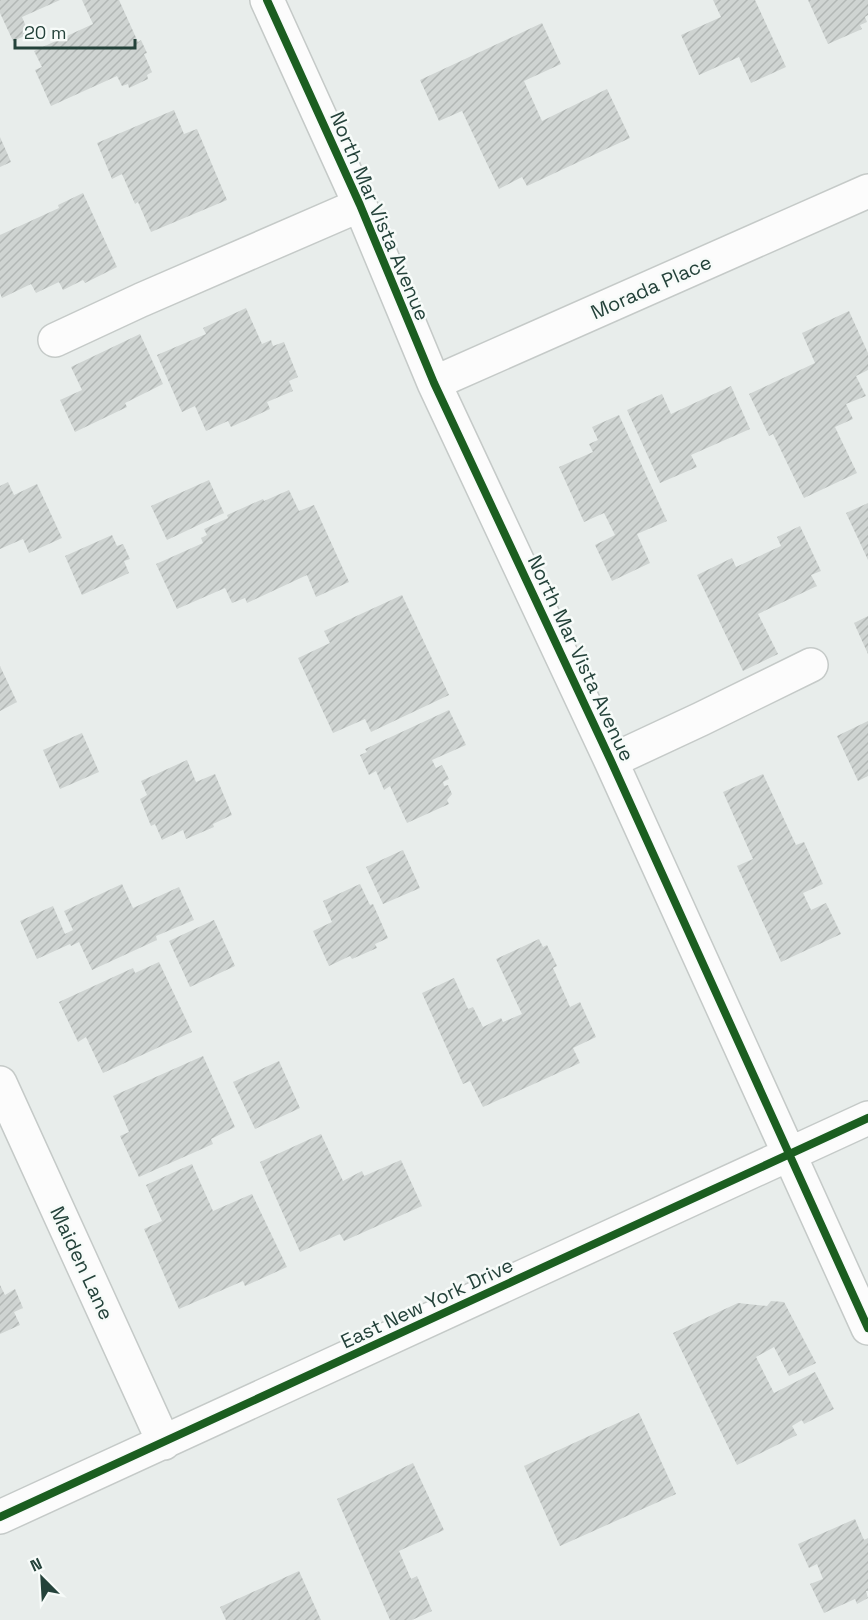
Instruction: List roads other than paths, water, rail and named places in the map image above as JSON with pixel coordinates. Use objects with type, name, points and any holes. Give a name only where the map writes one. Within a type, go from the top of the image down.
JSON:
[{"type":"street","name":"North Mar Vista Avenue","points":[[267,0],[360,205],[434,383],[611,761],[868,1328]]},
{"type":"street","name":"Morada Place","points":[[434,383],[868,191]]},
{"type":"street","points":[[55,340],[360,205]]},
{"type":"street","points":[[611,761],[811,664]]},
{"type":"street","name":"Maiden Lane","points":[[0,1083],[164,1443]]},
{"type":"street","name":"East New York Drive","points":[[0,1517],[868,1118]]}]
